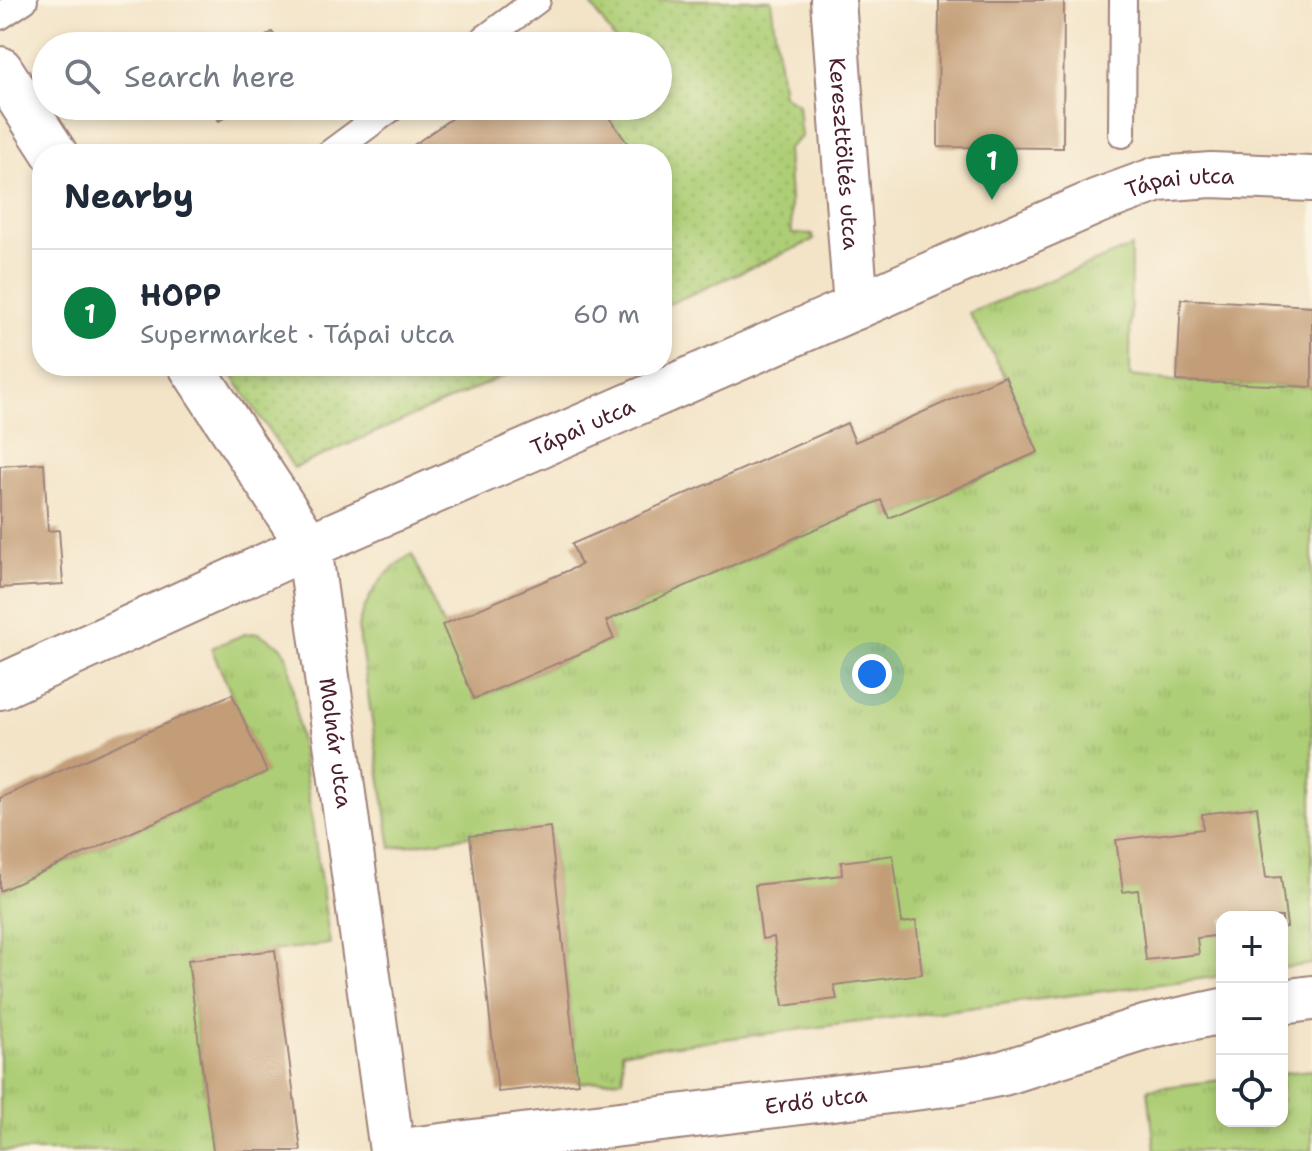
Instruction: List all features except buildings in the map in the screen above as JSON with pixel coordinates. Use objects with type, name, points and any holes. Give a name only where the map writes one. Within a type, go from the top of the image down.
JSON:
[{"type":"street","name":"Kereszttöltés utca","points":[[833,0],[856,307]]},
{"type":"street","points":[[0,69],[32,118]]},
{"type":"street","points":[[33,120],[49,144]]},
{"type":"street","name":"Tápai utca","points":[[0,687],[309,546],[1098,201],[1158,179],[1211,175],[1312,179]]},
{"type":"street","name":"Molnár utca","points":[[198,376],[309,546],[392,1151]]},
{"type":"street","points":[[1288,1001],[1312,998]]},
{"type":"street","name":"Erdő utca","points":[[401,1151],[954,1083],[1003,1073],[1148,1027],[1216,1012]]},
{"type":"lane","points":[[0,16],[24,0]]},
{"type":"lane","points":[[494,32],[537,0]]},
{"type":"lane","points":[[1122,134],[1123,0]]},
{"type":"lane","points":[[343,144],[375,120]]},
{"type":"green space","points":[[588,0],[771,0],[783,95],[798,104],[801,137],[787,149],[792,234],[812,234],[814,240],[672,303],[672,144],[628,144],[611,120],[672,120],[672,32],[610,32]]},
{"type":"green space","points":[[1131,247],[1130,376],[1312,387],[1312,964],[1288,967],[1288,911],[1216,911],[1216,977],[622,1052],[623,1079],[578,1083],[550,828],[391,848],[358,627],[371,594],[393,568],[412,554],[475,699],[613,639],[606,621],[881,500],[889,518],[1037,453],[1005,376],[969,313]]},
{"type":"green space","points":[[233,376],[504,376],[294,468]]},
{"type":"green space","points":[[258,633],[282,647],[289,662],[330,944],[188,961],[213,1151],[0,1151],[0,891],[266,772],[211,648],[245,634]]},
{"type":"green space","points":[[1312,1070],[1312,1151],[1155,1151],[1148,1089],[1216,1081],[1216,1127],[1288,1127],[1288,1072]]},
{"type":"place","name":"HOPP","points":[[992,200]]}]
